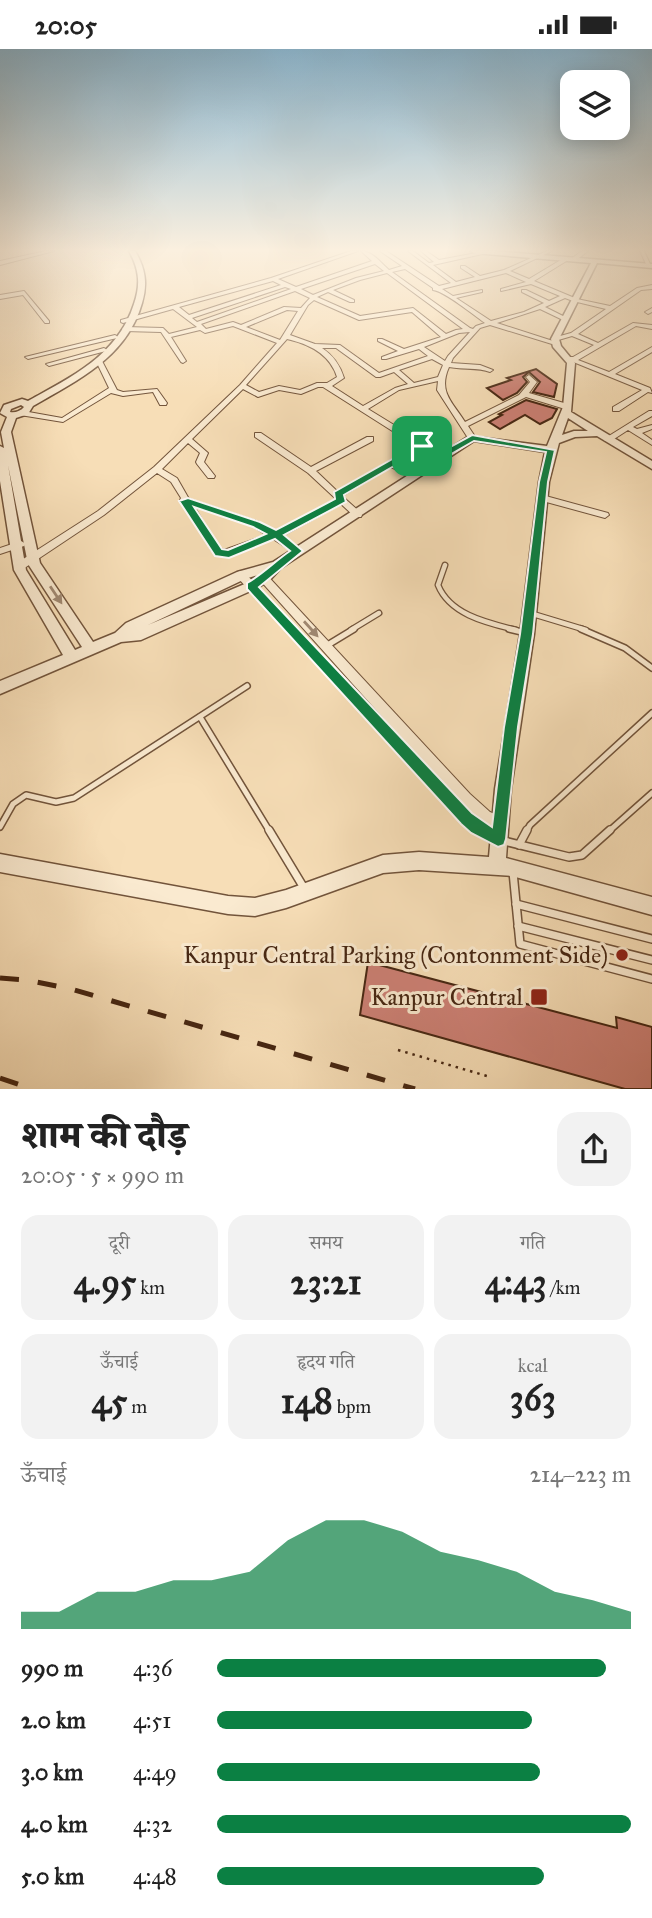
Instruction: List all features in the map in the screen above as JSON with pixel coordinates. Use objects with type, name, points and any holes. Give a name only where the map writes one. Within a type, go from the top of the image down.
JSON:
[{"type":"street","points":[[29,300],[47,322]]},
{"type":"street","points":[[12,411],[99,361],[119,342],[136,300]]},
{"type":"street","points":[[91,650],[33,560],[6,432],[12,411],[85,365],[104,350],[126,323],[201,300]]},
{"type":"street","points":[[188,317],[241,300]]},
{"type":"street","points":[[168,336],[270,300]]},
{"type":"street","points":[[20,566],[33,560],[130,492],[157,469],[242,386],[283,339],[311,300]]},
{"type":"street","points":[[316,300],[362,318],[413,310],[445,337]]},
{"type":"street","points":[[427,300],[470,330]]},
{"type":"street","points":[[452,300],[489,323],[523,335],[555,338],[573,334],[624,300]]},
{"type":"street","points":[[541,300],[548,303]]},
{"type":"street","points":[[384,358],[563,300]]},
{"type":"street","points":[[555,338],[565,319],[570,300]]},
{"type":"street","points":[[576,300],[612,308]]},
{"type":"street","points":[[175,307],[208,331],[232,324],[315,346],[338,346],[378,376],[434,356]]},
{"type":"street","points":[[540,307],[565,319]]},
{"type":"street","points":[[242,327],[284,309],[303,310]]},
{"type":"street","points":[[126,323],[163,330],[183,361]]},
{"type":"street","points":[[571,359],[635,324],[652,327]]},
{"type":"street","points":[[470,330],[446,364],[441,378],[441,390],[472,438]]},
{"type":"street","points":[[573,334],[598,345]]},
{"type":"street","points":[[28,357],[115,337]]},
{"type":"street","points":[[555,338],[571,359],[647,389]]},
{"type":"street","points":[[380,340],[403,351]]},
{"type":"street","points":[[315,346],[335,360],[341,376],[327,386]]},
{"type":"street","points":[[419,346],[446,364],[490,370]]},
{"type":"street","points":[[609,375],[652,349]]},
{"type":"street","points":[[49,364],[104,350]]},
{"type":"street","points":[[505,865],[498,839],[499,823],[527,634],[542,498],[553,445],[567,410],[571,359]]},
{"type":"street","points":[[99,361],[112,389],[119,394],[155,390],[163,403]]},
{"type":"street","points":[[394,370],[413,384]]},
{"type":"street","points":[[464,425],[526,395],[534,382],[528,377]]},
{"type":"street","points":[[364,408],[391,392],[441,378]]},
{"type":"street","points":[[616,409],[647,389],[652,380]]},
{"type":"street","points":[[242,386],[261,395],[279,388],[301,393],[317,385],[327,386],[439,458]]},
{"type":"street","points":[[12,411],[63,420],[112,389]]},
{"type":"street","points":[[526,395],[567,410],[603,437],[652,466]]},
{"type":"street","points":[[632,430],[652,413]]},
{"type":"street","points":[[0,688],[120,637],[131,627],[241,575],[260,574],[277,565],[358,515],[412,475],[472,438],[553,445],[574,434],[603,437],[652,427]]},
{"type":"street","points":[[632,430],[652,443]]},
{"type":"street","points":[[258,435],[311,471],[358,515]]},
{"type":"street","points":[[188,439],[204,453],[200,462],[211,477]]},
{"type":"street","points":[[311,471],[370,439]]},
{"type":"street","points":[[157,469],[171,477],[215,549],[223,554],[276,535],[422,446]]},
{"type":"street","points":[[0,449],[20,566],[30,590],[72,658]]},
{"type":"street","points":[[392,464],[412,475]]},
{"type":"street","points":[[542,498],[605,515]]},
{"type":"street","points":[[184,501],[256,524],[298,551]]},
{"type":"street","points":[[0,551],[28,542]]},
{"type":"street","points":[[120,637],[136,636],[251,586],[260,574]]},
{"type":"street","points":[[260,574],[466,799],[485,817],[499,823]]},
{"type":"street","points":[[241,575],[466,818],[477,828],[498,839]]},
{"type":"street","points":[[0,863],[228,905],[255,907],[383,864],[419,861],[505,865],[652,906]]},
{"type":"lane","points":[[445,565],[438,585],[444,599],[480,620],[527,634]]},
{"type":"lane","points":[[326,646],[379,613]]},
{"type":"lane","points":[[529,613],[604,636],[623,645],[652,668]]},
{"type":"lane","points":[[0,827],[20,797],[26,795],[53,803],[63,803],[247,687]]},
{"type":"lane","points":[[519,845],[530,825],[652,713]]},
{"type":"lane","points":[[200,717],[307,891]]},
{"type":"lane","points":[[498,839],[569,857],[582,855],[652,793]]},
{"type":"lane","points":[[505,865],[516,904],[520,944],[652,979]]},
{"type":"lane","points":[[516,904],[652,939]]},
{"type":"lane","points":[[519,926],[652,960]]},
{"type":"path","points":[[398,1050],[487,1076]]},
{"type":"building","points":[[536,369],[557,384],[554,397],[533,392],[540,382],[529,372],[523,377],[527,382],[517,393],[503,400],[487,388],[511,380],[507,378]]},
{"type":"building","points":[[526,400],[557,409],[552,418],[540,424],[525,415],[500,429],[489,422],[502,415],[499,414]]},
{"type":"building","points":[[368,962],[617,1028],[616,1017],[652,1027],[652,1089],[625,1089],[360,1015]]},
{"type":"railway","points":[[0,978],[27,980],[71,989],[415,1089]]},
{"type":"railway","points":[[0,1078],[32,1089]]},
{"type":"place","name":"Kanpur Central Parking (Contonment Side)","points":[[622,955]]},
{"type":"place","name":"Kanpur Central","points":[[539,997]]},
{"type":"route","points":[[422,446],[337,495],[342,499],[276,535],[256,524],[184,501],[219,553],[229,554],[276,535],[298,551],[251,586],[466,818],[477,828],[498,839],[511,727],[527,634],[544,482],[551,450],[500,440],[472,438],[439,458],[422,446]]}]
